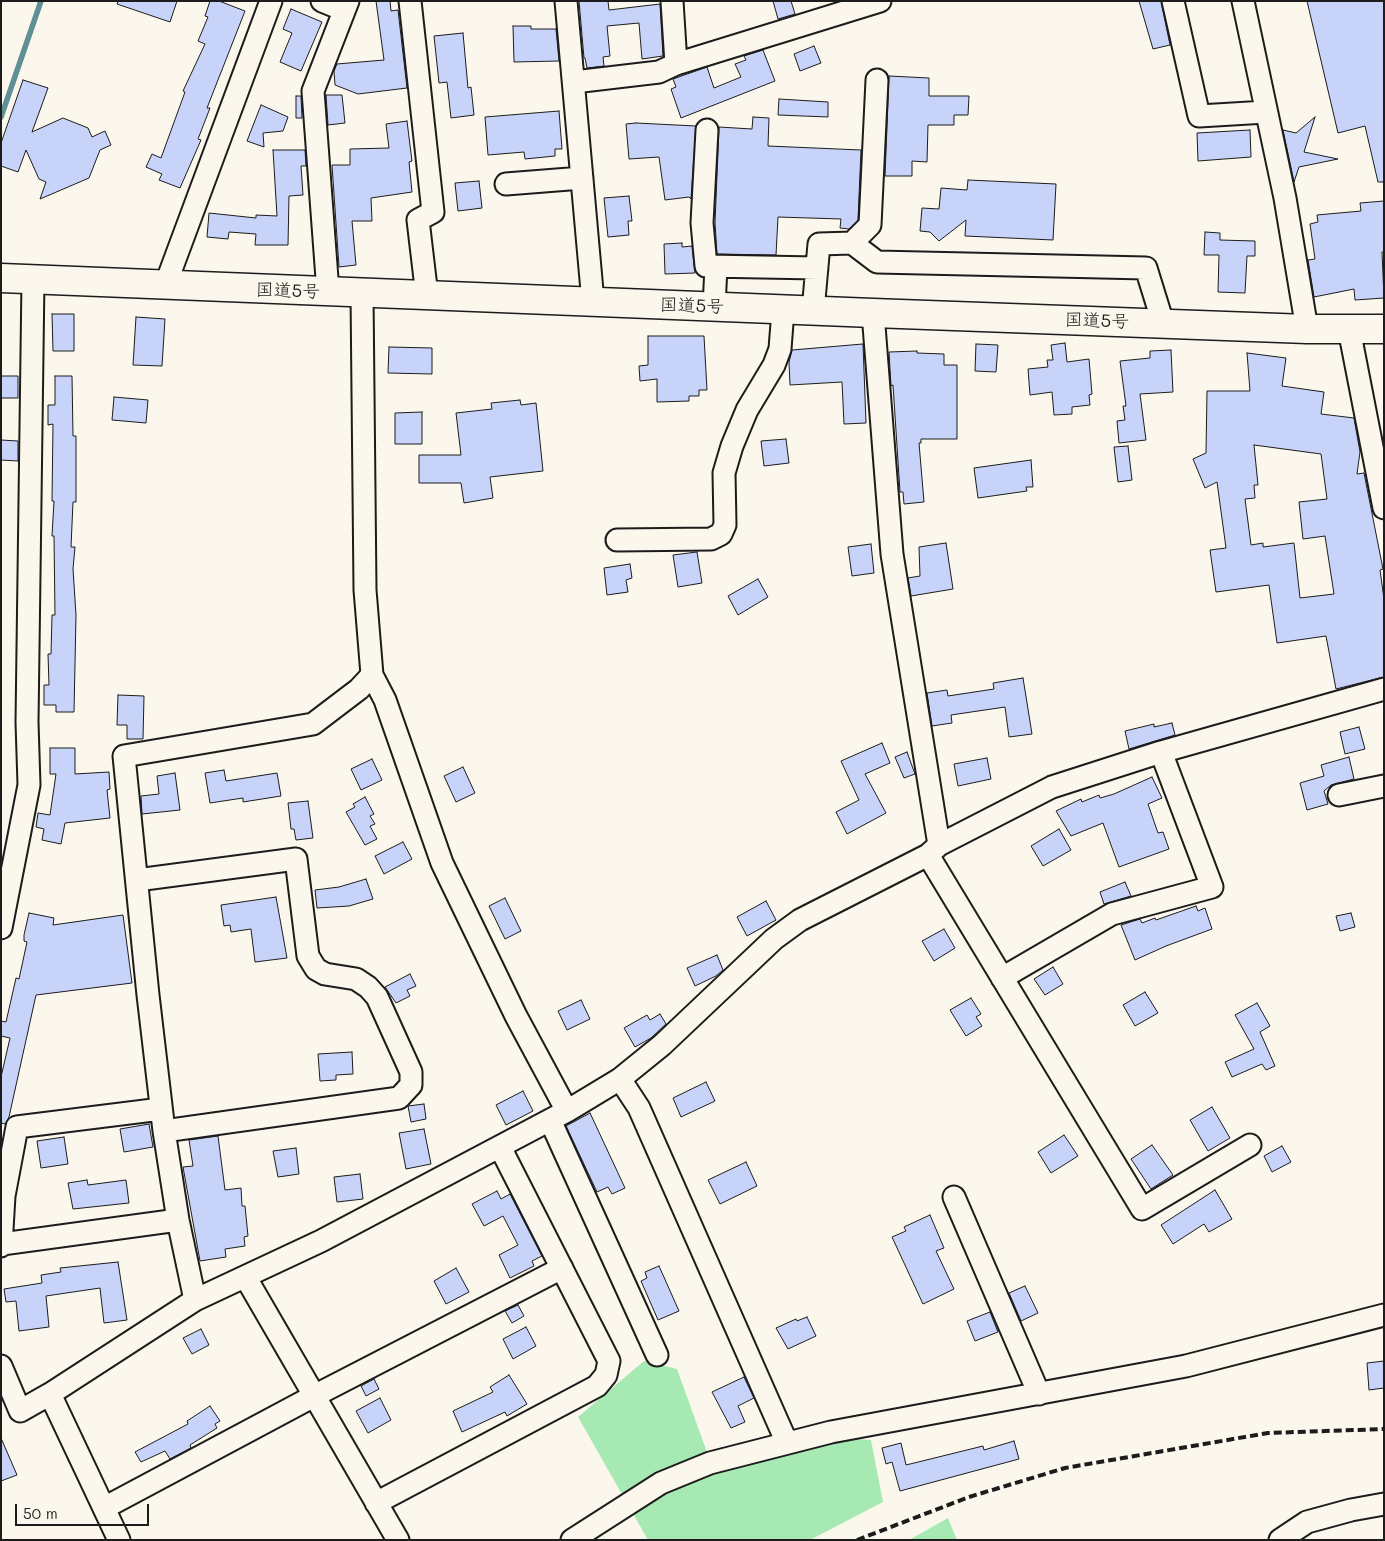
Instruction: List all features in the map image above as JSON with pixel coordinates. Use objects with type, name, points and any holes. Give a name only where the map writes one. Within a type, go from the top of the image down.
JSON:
[{"type":"highway","name":"国道5号","points":[[1,278],[783,310],[1307,329],[1384,329]]},
{"type":"street","points":[[165,286],[271,1]]},
{"type":"street","points":[[322,1],[346,6],[313,91],[328,292]]},
{"type":"street","points":[[410,1],[433,212],[418,220],[428,296]]},
{"type":"street","points":[[566,1],[592,302]]},
{"type":"street","points":[[672,1],[676,64]]},
{"type":"street","points":[[574,82],[659,72],[676,64],[880,1]]},
{"type":"street","points":[[1173,1],[1200,116],[1266,112]]},
{"type":"street","points":[[1243,1],[1285,198],[1307,329]]},
{"type":"street","points":[[852,243],[870,225],[877,80]]},
{"type":"street","points":[[707,130],[702,223],[706,266],[817,268]]},
{"type":"street","points":[[506,184],[582,178]]},
{"type":"street","points":[[813,311],[819,244],[852,243],[877,262],[1146,268],[1163,323]]},
{"type":"street","points":[[714,307],[716,267]]},
{"type":"street","points":[[1,928],[29,785],[27,722],[32,279]]},
{"type":"street","points":[[362,294],[365,590],[372,675],[385,700],[442,863],[516,1016],[559,1116],[656,1355]]},
{"type":"street","points":[[617,540],[711,539],[720,534],[725,525],[724,473],[726,464],[747,410],[774,365],[780,349],[783,310]]},
{"type":"street","points":[[873,313],[892,554],[933,850],[1002,978],[1142,1209],[1250,1145]]},
{"type":"street","points":[[1349,329],[1384,508]]},
{"type":"street","points":[[195,1300],[178,1220],[161,1109],[124,756],[314,724],[358,689],[372,675]]},
{"type":"street","points":[[1,1366],[20,1411],[50,1394],[195,1300],[246,1278],[559,1116],[620,1079],[662,1045],[774,939],[800,920],[1052,787],[1162,752],[1384,689]]},
{"type":"street","points":[[1002,978],[1112,914],[1212,886],[1162,752]]},
{"type":"street","points":[[1338,795],[1384,786]]},
{"type":"street","points":[[137,880],[296,859],[308,956],[316,969],[325,974],[356,979],[368,987],[377,997],[411,1072],[411,1085],[399,1098],[164,1131]]},
{"type":"street","points":[[620,1079],[639,1108],[787,1443]]},
{"type":"street","points":[[161,1109],[17,1127],[3,1196],[1,1245],[178,1220]]},
{"type":"street","points":[[376,1502],[597,1386],[606,1376],[609,1361],[500,1147]]},
{"type":"street","points":[[954,1197],[1039,1394]]},
{"type":"street","points":[[104,1508],[314,1396],[562,1268]]},
{"type":"street","points":[[246,1278],[398,1540]]},
{"type":"street","points":[[572,1540],[660,1483],[710,1463],[831,1432],[1186,1366],[1384,1315]]},
{"type":"street","points":[[50,1394],[119,1540]]},
{"type":"street","points":[[1280,1540],[1307,1522],[1384,1504]]},
{"type":"green space","points":[[644,1361],[677,1369],[713,1469],[840,1438],[871,1440],[883,1502],[810,1540],[648,1540],[578,1417]]},
{"type":"green space","points":[[948,1518],[957,1540],[909,1540]]},
{"type":"building","points":[[118,1],[177,1],[170,22],[117,4]]},
{"type":"building","points":[[210,1],[219,1],[245,11],[207,108],[210,108],[198,139],[201,140],[180,188],[159,180],[162,174],[146,167],[152,154],[161,158],[185,92],[183,91],[205,44],[198,41],[208,17],[205,16]]},
{"type":"building","points":[[376,1],[390,1],[391,11],[398,10],[407,88],[358,94],[335,85],[334,71],[337,64],[384,60]]},
{"type":"building","points":[[579,1],[608,1],[609,10],[660,4],[663,56],[642,59],[639,23],[607,26],[610,56],[603,57],[604,66],[587,68],[584,58]]},
{"type":"building","points":[[773,1],[791,1],[795,14],[778,19]]},
{"type":"building","points":[[1139,1],[1161,1],[1170,45],[1153,49]]},
{"type":"building","points":[[1307,1],[1384,1],[1384,182],[1378,182],[1365,126],[1338,133]]},
{"type":"building","points":[[291,9],[322,22],[301,71],[280,62],[292,33],[283,29]]},
{"type":"building","points":[[513,26],[531,26],[531,29],[556,29],[559,61],[514,62]]},
{"type":"building","points":[[463,33],[468,88],[471,87],[474,115],[451,118],[447,82],[439,83],[434,36]]},
{"type":"building","points":[[814,46],[821,63],[800,71],[794,54]]},
{"type":"building","points":[[763,50],[775,81],[681,118],[671,89],[676,87],[673,79],[707,67],[714,88],[741,77],[735,64],[746,60],[744,56]]},
{"type":"building","points":[[889,76],[929,78],[929,96],[969,96],[968,115],[954,115],[954,125],[928,125],[927,162],[912,161],[912,176],[885,176]]},
{"type":"building","points":[[23,80],[48,88],[32,132],[63,118],[88,128],[92,137],[105,131],[111,145],[100,150],[89,178],[40,199],[46,182],[39,179],[26,150],[18,172],[1,166],[1,143]]},
{"type":"building","points":[[326,95],[342,95],[345,123],[328,125]]},
{"type":"building","points":[[296,96],[301,96],[302,118],[296,118]]},
{"type":"building","points":[[779,99],[828,102],[828,117],[778,115]]},
{"type":"building","points":[[261,105],[288,117],[283,131],[263,133],[264,147],[247,141]]},
{"type":"building","points":[[559,111],[562,149],[555,149],[555,156],[525,159],[524,152],[488,155],[485,117]]},
{"type":"building","points":[[753,117],[769,118],[768,146],[861,150],[858,220],[849,229],[840,228],[841,219],[778,217],[776,255],[717,254],[715,223],[719,127],[752,129]]},
{"type":"building","points":[[1315,117],[1304,152],[1338,159],[1299,167],[1294,182],[1283,130],[1296,133]]},
{"type":"building","points":[[407,121],[412,161],[409,162],[412,192],[371,198],[372,221],[352,221],[356,265],[339,267],[332,165],[350,165],[350,149],[389,148],[386,124]]},
{"type":"building","points":[[626,124],[696,126],[691,199],[689,197],[665,200],[659,157],[629,159]]},
{"type":"building","points":[[1250,130],[1251,157],[1198,161],[1197,133]]},
{"type":"building","points":[[273,150],[305,150],[306,166],[301,166],[303,195],[289,196],[288,245],[255,245],[256,234],[229,232],[228,239],[207,237],[209,213],[256,218],[256,215],[277,216]]},
{"type":"building","points":[[968,180],[1056,184],[1053,240],[965,236],[966,220],[939,241],[930,232],[920,231],[922,208],[939,209],[941,188],[967,190]]},
{"type":"building","points":[[479,181],[482,208],[458,211],[455,183]]},
{"type":"building","points":[[629,196],[632,221],[628,221],[629,235],[608,237],[604,198]]},
{"type":"building","points":[[1384,201],[1384,252],[1382,252],[1384,298],[1355,300],[1354,289],[1314,297],[1308,260],[1315,259],[1310,224],[1318,222],[1317,215],[1361,211],[1360,203]]},
{"type":"building","points":[[1205,232],[1220,233],[1220,240],[1255,241],[1255,256],[1247,256],[1245,293],[1218,292],[1219,255],[1204,255]]},
{"type":"building","points":[[682,243],[682,247],[692,246],[695,273],[665,274],[664,244]]},
{"type":"building","points":[[52,314],[74,314],[74,351],[53,351]]},
{"type":"building","points":[[136,317],[165,319],[162,366],[133,365]]},
{"type":"building","points":[[648,336],[704,336],[707,390],[699,390],[699,396],[689,396],[689,401],[657,402],[657,379],[640,381],[639,366],[648,365]]},
{"type":"building","points":[[1065,343],[1067,362],[1089,359],[1092,394],[1089,395],[1090,405],[1072,407],[1072,414],[1054,415],[1052,392],[1030,395],[1028,369],[1048,367],[1047,360],[1053,360],[1051,345]]},
{"type":"building","points":[[863,344],[866,423],[844,424],[842,382],[790,385],[789,362],[792,350]]},
{"type":"building","points":[[976,344],[998,345],[996,372],[975,371]]},
{"type":"building","points":[[389,347],[432,348],[432,374],[388,373]]},
{"type":"building","points":[[1171,350],[1173,392],[1140,394],[1146,440],[1119,443],[1117,421],[1125,420],[1123,406],[1126,406],[1120,361],[1150,358],[1150,351]]},
{"type":"building","points":[[917,351],[917,353],[944,354],[944,365],[957,365],[957,439],[921,439],[921,443],[919,443],[924,502],[904,504],[903,492],[900,492],[889,352]]},
{"type":"building","points":[[1247,353],[1286,358],[1282,386],[1324,392],[1321,414],[1354,418],[1360,452],[1357,474],[1364,473],[1383,569],[1380,570],[1384,599],[1384,677],[1336,689],[1326,636],[1277,643],[1269,585],[1216,592],[1210,550],[1226,548],[1217,482],[1205,488],[1193,459],[1206,453],[1207,391],[1250,391]],"holes":[[[1254,445],[1321,454],[1327,499],[1299,502],[1303,539],[1325,536],[1334,594],[1300,598],[1294,543],[1263,547],[1263,543],[1251,545],[1245,499],[1255,498],[1254,485],[1258,485]]]},
{"type":"building","points":[[1,376],[18,376],[18,398],[1,398]]},
{"type":"building","points":[[55,376],[72,376],[73,436],[76,436],[76,502],[73,502],[71,547],[75,547],[73,569],[76,615],[74,712],[56,712],[56,705],[44,705],[44,685],[49,685],[48,654],[51,654],[52,615],[55,615],[54,536],[52,536],[54,501],[52,501],[53,424],[48,425],[48,405],[55,405]]},
{"type":"building","points":[[114,397],[148,400],[146,423],[112,420]]},
{"type":"building","points":[[520,400],[521,405],[536,403],[543,471],[490,477],[493,498],[464,503],[461,483],[419,483],[419,455],[461,455],[456,413],[492,409],[491,403]]},
{"type":"building","points":[[422,412],[422,444],[395,444],[395,413]]},
{"type":"building","points":[[786,439],[789,463],[764,466],[761,441]]},
{"type":"building","points":[[1,440],[18,441],[18,461],[1,460]]},
{"type":"building","points":[[1128,446],[1132,480],[1118,482],[1114,447]]},
{"type":"building","points":[[1031,460],[1033,487],[1026,487],[1027,491],[978,498],[974,468]]},
{"type":"building","points":[[946,543],[953,589],[911,596],[908,578],[920,576],[919,547]]},
{"type":"building","points":[[871,544],[874,573],[852,576],[848,547]]},
{"type":"building","points":[[697,552],[702,583],[678,587],[673,555]]},
{"type":"building","points":[[630,564],[632,578],[626,580],[628,592],[607,595],[604,568]]},
{"type":"building","points":[[758,579],[768,597],[738,615],[728,596]]},
{"type":"building","points":[[1023,678],[1032,734],[1009,737],[1005,707],[951,715],[952,723],[932,726],[927,693],[947,690],[948,696],[994,689],[993,683]]},
{"type":"building","points":[[118,695],[144,696],[143,739],[127,739],[127,725],[117,725]]},
{"type":"building","points":[[1172,723],[1175,735],[1129,749],[1125,731],[1154,724],[1154,727]]},
{"type":"building","points":[[1359,727],[1365,749],[1345,754],[1340,732]]},
{"type":"building","points":[[882,743],[890,763],[865,774],[886,813],[847,834],[836,812],[859,800],[841,761]]},
{"type":"building","points":[[50,748],[75,748],[75,774],[109,772],[110,789],[107,790],[110,818],[65,823],[61,844],[42,840],[44,829],[36,827],[38,813],[50,815],[56,774],[50,774]]},
{"type":"building","points":[[907,752],[915,774],[904,778],[895,757]]},
{"type":"building","points":[[1349,757],[1354,779],[1331,785],[1324,791],[1328,804],[1307,810],[1300,783],[1324,776],[1321,765]]},
{"type":"building","points":[[987,758],[991,779],[958,786],[954,764]]},
{"type":"building","points":[[372,759],[382,780],[361,790],[351,769]]},
{"type":"building","points":[[463,767],[475,793],[456,802],[444,776]]},
{"type":"building","points":[[224,770],[226,781],[277,773],[281,796],[243,802],[243,798],[210,803],[205,773]]},
{"type":"building","points":[[175,773],[180,810],[142,814],[141,796],[159,794],[157,776]]},
{"type":"building","points":[[1152,777],[1162,798],[1148,804],[1158,833],[1163,832],[1169,849],[1119,867],[1103,823],[1071,836],[1056,811],[1081,799],[1082,802],[1099,795],[1100,798],[1114,794]]},
{"type":"building","points":[[365,797],[374,814],[370,816],[375,824],[370,826],[377,839],[365,845],[346,812],[355,807],[353,804]]},
{"type":"building","points":[[308,801],[313,838],[296,840],[294,829],[291,829],[288,803]]},
{"type":"building","points":[[1059,829],[1071,850],[1043,866],[1031,846]]},
{"type":"building","points":[[403,842],[412,859],[384,874],[375,856]]},
{"type":"building","points":[[366,879],[373,899],[349,906],[317,908],[315,890],[339,887]]},
{"type":"building","points":[[1125,882],[1131,896],[1104,904],[1100,892]]},
{"type":"building","points":[[276,897],[287,958],[255,962],[251,929],[231,932],[230,925],[224,926],[221,905]]},
{"type":"building","points":[[505,898],[521,931],[505,939],[489,906]]},
{"type":"building","points":[[766,901],[776,920],[747,936],[737,917]]},
{"type":"building","points":[[1196,906],[1198,911],[1205,908],[1212,929],[1135,960],[1121,925],[1140,919],[1142,923],[1155,918],[1156,920]]},
{"type":"building","points":[[29,913],[54,918],[53,925],[123,915],[132,983],[36,995],[9,1117],[5,1124],[1,1123],[1,1077],[10,1038],[1,1036],[1,1021],[6,1022],[16,978],[19,979],[27,942],[24,941],[24,935]]},
{"type":"building","points":[[1351,913],[1355,927],[1340,931],[1336,916]]},
{"type":"building","points":[[944,929],[955,948],[934,961],[922,941]]},
{"type":"building","points":[[717,955],[723,970],[716,976],[695,986],[687,968]]},
{"type":"building","points":[[1053,967],[1063,984],[1045,995],[1034,979]]},
{"type":"building","points":[[410,974],[416,986],[407,990],[410,996],[396,1003],[385,987]]},
{"type":"building","points":[[1145,992],[1158,1013],[1135,1026],[1123,1005]]},
{"type":"building","points":[[971,998],[981,1014],[976,1017],[982,1026],[966,1036],[950,1010]]},
{"type":"building","points":[[581,1000],[590,1019],[567,1030],[558,1011]]},
{"type":"building","points":[[1257,1003],[1270,1026],[1260,1032],[1275,1066],[1266,1070],[1262,1064],[1232,1077],[1225,1062],[1254,1049],[1235,1015]]},
{"type":"building","points":[[660,1014],[666,1024],[651,1038],[635,1047],[624,1028],[647,1015],[650,1020]]},
{"type":"building","points":[[352,1052],[353,1074],[336,1075],[336,1080],[320,1081],[318,1054]]},
{"type":"building","points":[[706,1082],[715,1101],[681,1117],[673,1098]]},
{"type":"building","points":[[523,1091],[533,1111],[506,1125],[496,1105]]},
{"type":"building","points":[[424,1104],[426,1119],[411,1122],[408,1106]]},
{"type":"building","points":[[1212,1107],[1230,1138],[1208,1151],[1190,1120]]},
{"type":"building","points":[[590,1113],[625,1188],[612,1194],[608,1187],[597,1192],[566,1126]]},
{"type":"building","points":[[149,1124],[153,1147],[124,1152],[120,1129]]},
{"type":"building","points":[[424,1129],[431,1164],[406,1169],[399,1133]]},
{"type":"building","points":[[1064,1135],[1078,1156],[1051,1173],[1038,1152]]},
{"type":"building","points":[[218,1136],[225,1190],[241,1188],[242,1206],[245,1206],[248,1236],[244,1237],[245,1246],[225,1249],[226,1257],[200,1261],[183,1167],[193,1166],[189,1140]]},
{"type":"building","points":[[64,1137],[68,1164],[41,1168],[37,1141]]},
{"type":"building","points":[[1152,1145],[1173,1175],[1151,1189],[1131,1159]]},
{"type":"building","points":[[1282,1146],[1291,1162],[1272,1172],[1264,1156]]},
{"type":"building","points":[[296,1148],[299,1174],[278,1177],[273,1151]]},
{"type":"building","points":[[746,1162],[757,1186],[720,1204],[708,1180]]},
{"type":"building","points":[[360,1174],[363,1199],[337,1202],[334,1177]]},
{"type":"building","points":[[87,1180],[88,1185],[126,1180],[129,1203],[73,1209],[68,1183]]},
{"type":"building","points":[[1215,1190],[1232,1219],[1209,1232],[1204,1224],[1173,1244],[1161,1225]]},
{"type":"building","points":[[497,1191],[501,1199],[510,1194],[542,1256],[532,1261],[534,1266],[510,1278],[499,1255],[518,1245],[503,1216],[484,1226],[472,1204]]},
{"type":"building","points":[[930,1215],[944,1248],[936,1251],[954,1289],[923,1304],[892,1237],[906,1231],[904,1227]]},
{"type":"building","points":[[118,1262],[127,1320],[104,1323],[100,1288],[46,1296],[49,1327],[19,1331],[16,1301],[6,1302],[4,1289],[42,1283],[41,1275],[61,1272],[60,1268]]},
{"type":"building","points":[[659,1266],[679,1311],[658,1320],[641,1281],[647,1278],[645,1272]]},
{"type":"building","points":[[456,1268],[469,1292],[446,1304],[434,1281]]},
{"type":"building","points":[[1025,1286],[1038,1313],[1021,1321],[1009,1293]]},
{"type":"building","points":[[518,1305],[524,1316],[512,1323],[505,1311]]},
{"type":"building","points":[[990,1312],[998,1332],[975,1341],[967,1321]]},
{"type":"building","points":[[807,1317],[816,1336],[788,1349],[776,1328],[796,1319],[797,1321]]},
{"type":"building","points":[[526,1327],[536,1346],[513,1359],[503,1339]]},
{"type":"building","points":[[201,1329],[209,1345],[192,1354],[183,1338]]},
{"type":"building","points":[[1384,1361],[1384,1388],[1369,1390],[1367,1363]]},
{"type":"building","points":[[509,1375],[527,1404],[507,1416],[505,1412],[462,1432],[453,1411],[493,1392],[490,1387]]},
{"type":"building","points":[[744,1377],[754,1398],[738,1406],[745,1422],[731,1428],[712,1392]]},
{"type":"building","points":[[374,1379],[379,1389],[366,1396],[361,1386]]},
{"type":"building","points":[[380,1398],[391,1420],[368,1433],[356,1411]]},
{"type":"building","points":[[210,1406],[220,1421],[215,1424],[217,1428],[190,1445],[191,1448],[170,1459],[165,1451],[141,1462],[135,1452],[188,1424],[187,1421]]},
{"type":"building","points":[[1,1438],[17,1475],[1,1481]]},
{"type":"building","points":[[1014,1441],[1019,1459],[900,1491],[892,1462],[886,1464],[882,1448],[901,1443],[906,1465],[983,1446],[984,1450]]},
{"type":"waterway","points":[[1,117],[41,1]]},
{"type":"railway","points":[[857,1540],[969,1497],[1065,1468],[1268,1433],[1384,1429]]}]
